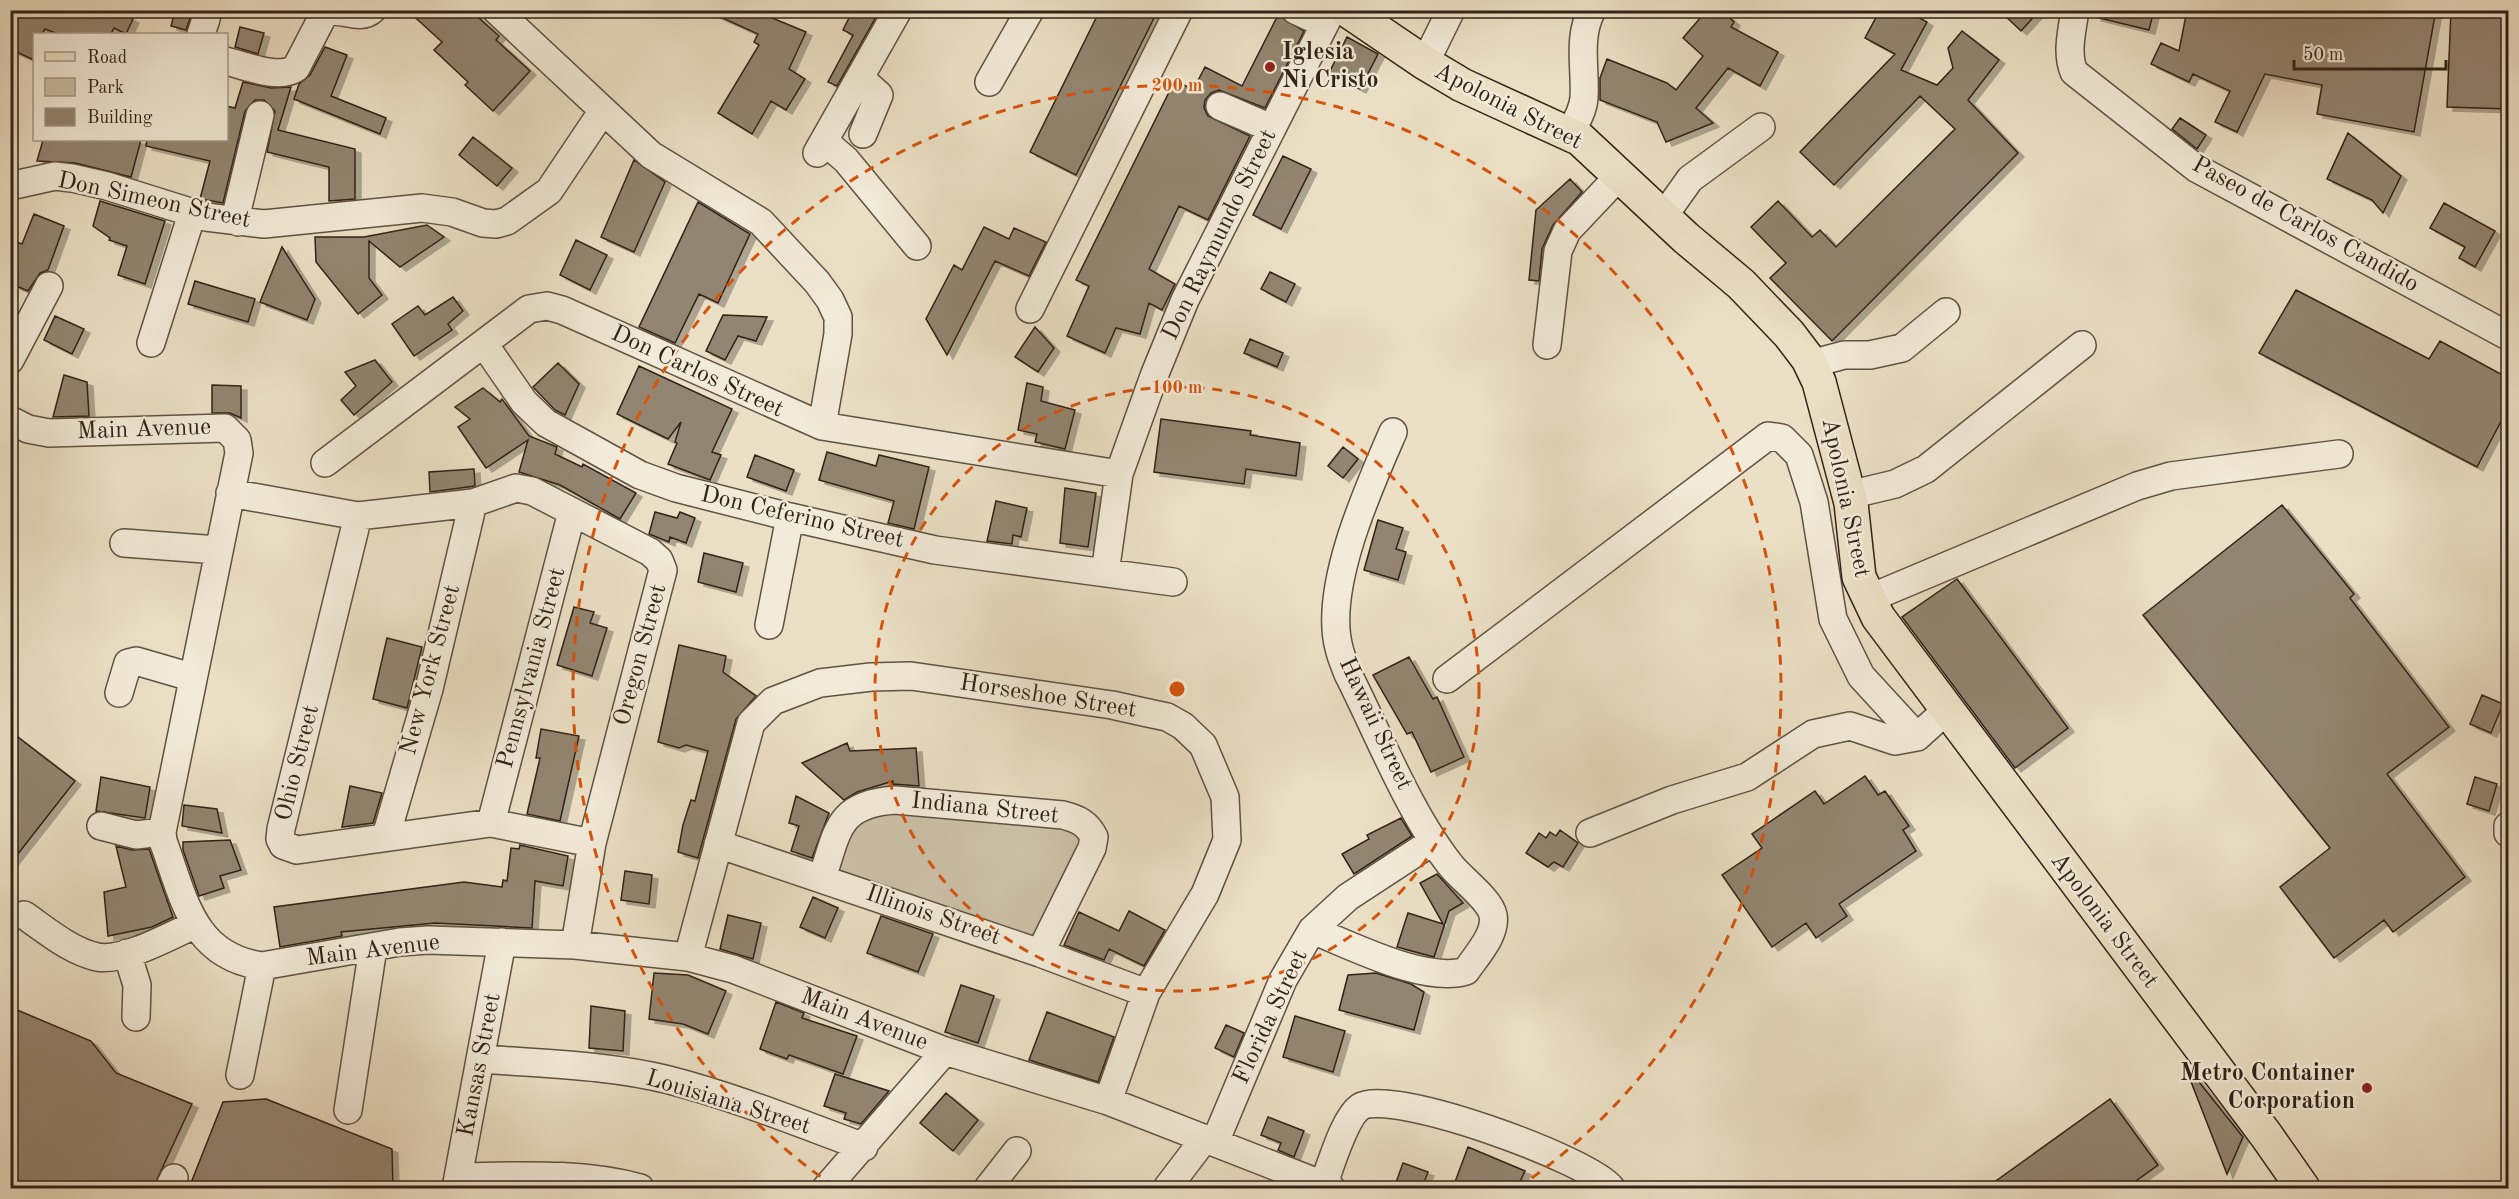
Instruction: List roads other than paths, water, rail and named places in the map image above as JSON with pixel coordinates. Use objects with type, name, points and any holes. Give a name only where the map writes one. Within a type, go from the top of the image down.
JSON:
[{"type":"main road","name":"Apolonia Street","points":[[1347,10],[1462,85],[1570,133],[1765,309],[1789,334],[1811,364],[1819,382],[1847,485],[1859,577],[1878,617],[2302,1188]]},
{"type":"street","points":[[228,61],[279,73],[289,73],[296,68],[324,14],[333,11],[361,15],[372,10]]},
{"type":"street","points":[[496,10],[602,112],[669,168],[761,222],[830,300],[838,318],[838,334],[822,426]]},
{"type":"street","points":[[989,82],[1030,10]]},
{"type":"street","points":[[1030,309],[1179,10]]},
{"type":"street","points":[[1425,63],[1451,10]]},
{"type":"street","points":[[1570,133],[1584,99],[1583,41],[1586,22],[1592,10]]},
{"type":"street","name":"Paseo de Carlos Candido","points":[[2075,10],[2070,50],[2070,62],[2074,72],[2196,168],[2508,336]]},
{"type":"street","points":[[893,12],[860,78],[820,147],[846,160],[917,246]]},
{"type":"street","name":"Don Raymundo Street","points":[[1105,573],[1119,474],[1154,375],[1185,300],[1265,126],[1312,12]]},
{"type":"street","points":[[860,78],[879,95],[863,134]]},
{"type":"street","points":[[1220,106],[1265,126]]},
{"type":"street","name":"Don Simeon Street","points":[[10,186],[55,176],[72,178],[107,186],[192,214],[238,222],[282,224],[422,208],[452,212],[483,223],[496,224],[507,221],[549,191],[602,112]]},
{"type":"street","points":[[238,222],[238,207],[260,115]]},
{"type":"street","points":[[1663,217],[1690,179],[1761,127]]},
{"type":"street","points":[[1547,345],[1558,250],[1567,231],[1620,176]]},
{"type":"street","points":[[151,343],[192,214]]},
{"type":"street","points":[[10,360],[49,286]]},
{"type":"street","name":"Don Carlos Street","points":[[325,463],[530,309],[555,307],[822,426],[1119,474]]},
{"type":"street","points":[[1811,364],[1844,355],[1870,355],[1902,348],[1946,312]]},
{"type":"street","name":"Don Ceferino Street","points":[[484,344],[524,402],[546,423],[569,438],[640,475],[676,488],[790,517],[935,549],[1173,582]]},
{"type":"street","points":[[1808,484],[1895,484],[1926,469],[2082,345]]},
{"type":"street","name":"Main Avenue","points":[[10,420],[28,429],[49,433],[225,428],[237,440],[238,453],[191,677],[162,832],[163,842],[194,925],[224,953],[240,963],[262,966],[428,940],[575,945],[688,957],[733,969],[945,1051],[1108,1101],[1327,1187]]},
{"type":"street","name":"Hawaii Street","points":[[1312,930],[1444,975],[1466,971],[1491,930],[1493,913],[1490,905],[1467,884],[1432,842],[1348,674],[1338,646],[1339,581],[1364,497],[1393,432]]},
{"type":"street","points":[[1447,679],[1768,436],[1782,438],[1799,455],[1814,502],[1833,619],[1861,676],[1917,737]]},
{"type":"street","points":[[1868,599],[2137,486],[2171,476],[2339,454]]},
{"type":"street","name":"Oregon Street","points":[[230,493],[358,516],[473,503],[516,488],[532,490],[650,552],[659,560],[663,570],[592,843],[575,945]]},
{"type":"street","name":"New York Street","points":[[386,836],[429,689],[473,503]]},
{"type":"street","name":"Pennsylvania Street","points":[[491,824],[572,512]]},
{"type":"street","name":"Ohio Street","points":[[358,516],[280,839],[284,845],[297,850],[386,836],[491,824],[592,843]]},
{"type":"street","points":[[768,625],[790,517]]},
{"type":"street","points":[[124,543],[218,550]]},
{"type":"street","points":[[119,693],[128,663],[136,661],[191,677]]},
{"type":"street","name":"Horseshoe Street","points":[[688,957],[751,723],[773,700],[820,683],[871,677],[911,676],[1112,705],[1167,717],[1183,726],[1203,745],[1225,797],[1227,840],[1204,894],[1146,993],[1108,1101]]},
{"type":"street","points":[[1590,833],[1672,800],[1747,777],[1813,734],[1850,726],[1895,741],[1917,737],[1948,709]]},
{"type":"street","name":"Indiana Street","points":[[822,878],[844,821],[850,813],[871,802],[906,801],[1063,815],[1080,820],[1089,827],[1094,837],[1092,848],[1040,953]]},
{"type":"street","points":[[101,826],[136,835],[162,832]]},
{"type":"street","points":[[2508,826],[2508,833]]},
{"type":"street","name":"Florida Street","points":[[1167,1188],[1210,1140],[1283,980],[1312,930],[1348,897],[1432,842]]},
{"type":"street","name":"Illinois Street","points":[[718,844],[1040,953],[1146,993]]},
{"type":"street","points":[[24,915],[65,943],[96,956],[112,958],[194,925]]},
{"type":"street","name":"Kansas Street","points":[[457,1183],[483,1059],[502,942]]},
{"type":"street","points":[[348,1110],[373,948]]},
{"type":"street","points":[[127,953],[137,985],[136,1017]]},
{"type":"street","points":[[240,1076],[262,966]]},
{"type":"street","points":[[826,1188],[864,1147],[945,1051]]},
{"type":"street","name":"Louisiana Street","points":[[483,1059],[585,1067],[667,1079],[760,1108],[864,1147]]},
{"type":"street","points":[[1327,1187],[1350,1120],[1359,1107],[1374,1101],[1451,1116],[1586,1170],[1611,1188]]},
{"type":"street","points":[[988,1188],[1017,1151]]},
{"type":"street","points":[[457,1183],[545,1176],[588,1178],[640,1188]]},
{"type":"place","name":"Iglesia Ni Cristo","points":[[1270,67]]},
{"type":"place","name":"Metro Container Corporation","points":[[2367,1088]]}]
